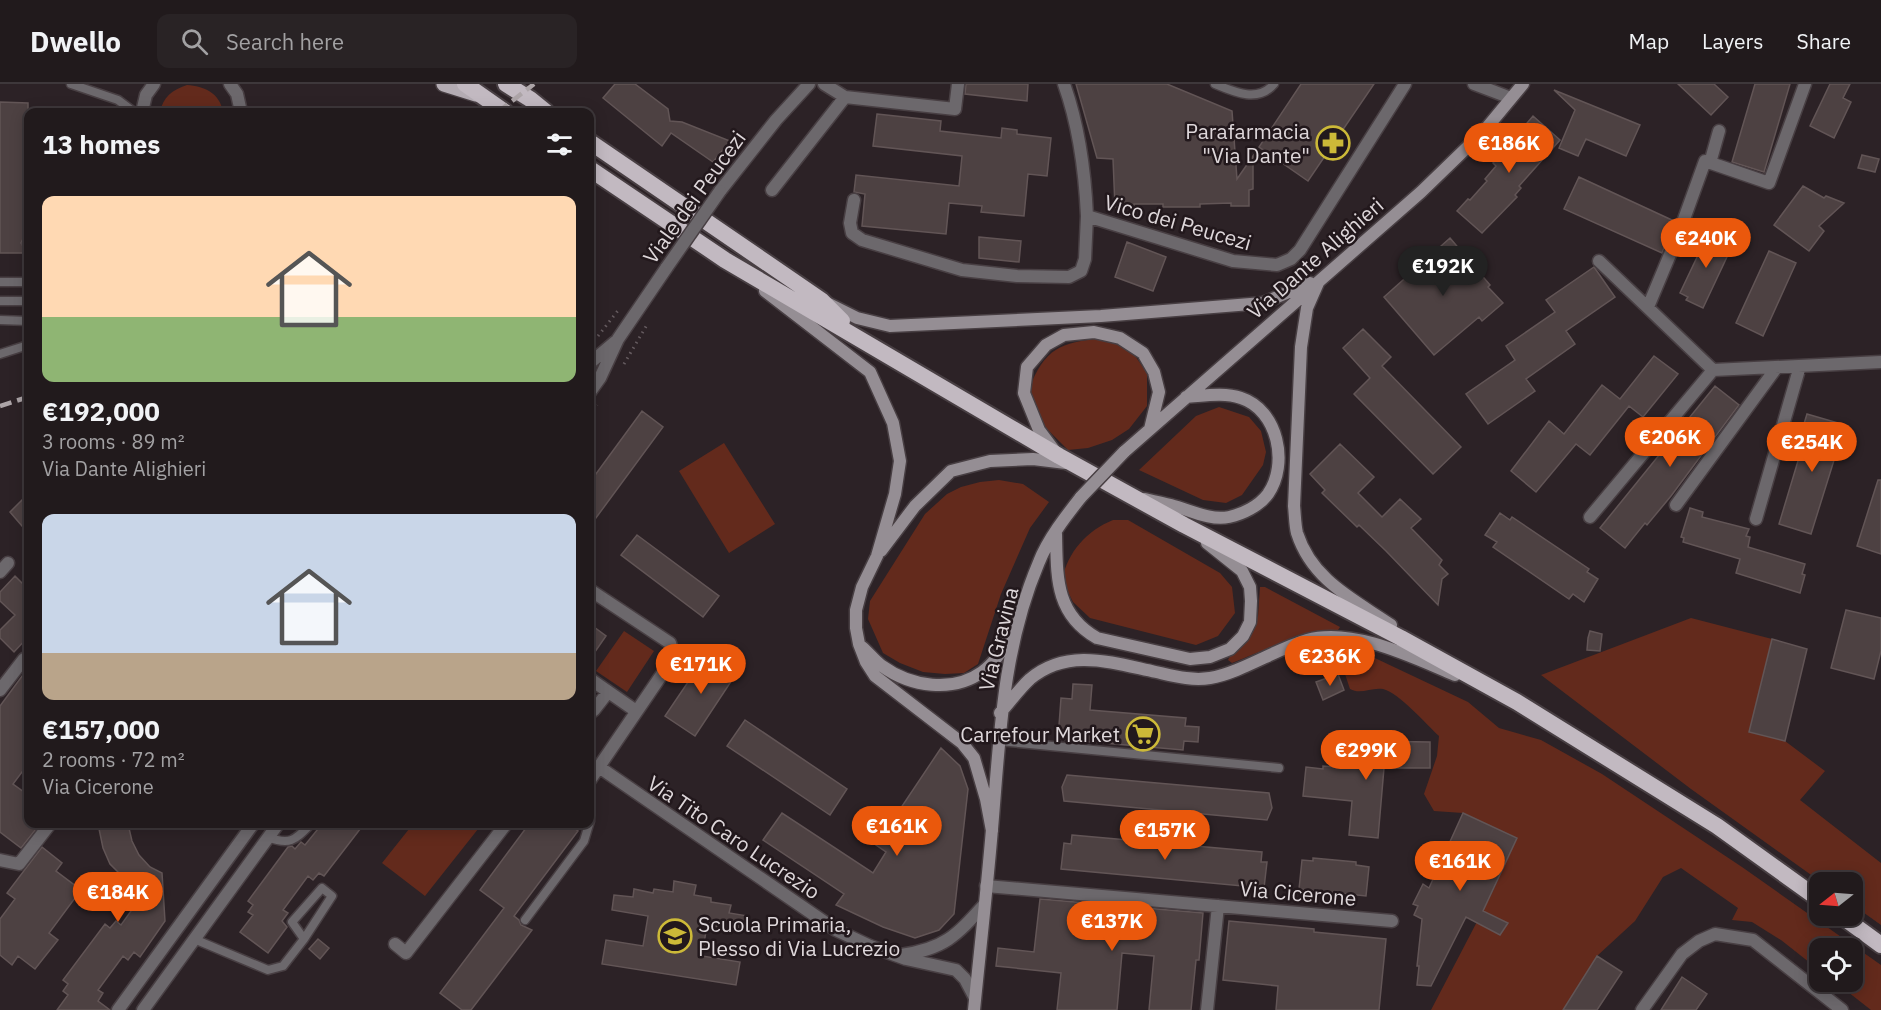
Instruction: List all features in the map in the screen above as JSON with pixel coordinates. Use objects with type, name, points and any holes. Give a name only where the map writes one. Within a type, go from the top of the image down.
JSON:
[{"type":"highway","points":[[465,84],[500,108]]},
{"type":"highway","points":[[506,84],[541,108]]},
{"type":"highway","points":[[594,145],[821,300],[858,337]]},
{"type":"highway","points":[[594,172],[725,260],[1066,460],[1517,702],[1717,826],[1809,892]]},
{"type":"highway","points":[[1855,926],[1881,945]]},
{"type":"main road","points":[[444,84],[479,95]]},
{"type":"main road","points":[[514,84],[530,99]]},
{"type":"main road","name":"Via Dante Alighieri","points":[[1081,497],[1124,452],[1428,184],[1484,131],[1523,84]]},
{"type":"main road","points":[[725,260],[870,372],[893,423],[900,461],[895,494],[877,556],[862,587],[856,610],[859,644],[875,676],[962,743],[974,758],[986,799],[992,831]]},
{"type":"main road","points":[[821,300],[857,318],[890,326],[1101,316],[1263,303],[1319,279]]},
{"type":"main road","points":[[1319,279],[1307,308],[1301,347],[1294,506],[1296,531],[1305,553],[1322,577],[1446,663]]},
{"type":"main road","points":[[1066,460],[1039,430],[1024,393],[1027,367],[1046,345],[1064,334],[1094,332],[1120,338],[1143,353],[1154,372],[1159,392],[1150,429]]},
{"type":"main road","points":[[1137,498],[1171,505],[1203,516],[1227,517],[1251,509],[1268,494],[1275,478],[1279,459],[1277,439],[1260,409],[1240,398],[1215,395],[1186,397]]},
{"type":"main road","points":[[877,556],[915,506],[951,471],[990,460],[1066,460]]},
{"type":"main road","name":"Via Gravina","points":[[974,1004],[992,831],[1000,713],[1017,624],[1039,560],[1081,497]]},
{"type":"main road","points":[[1056,533],[1057,579],[1060,593],[1066,608],[1088,632],[1097,638],[1190,659],[1210,657],[1230,649],[1243,636],[1250,622],[1250,587],[1242,571],[1184,525]]},
{"type":"main road","points":[[859,644],[883,666],[905,679],[925,684],[945,685],[964,682],[983,672],[1000,654],[1017,624]]},
{"type":"main road","points":[[1000,713],[1030,679],[1050,666],[1074,659],[1098,660],[1186,679],[1210,678],[1310,639],[1340,637],[1404,654],[1517,702]]},
{"type":"street","points":[[143,108],[146,95],[154,84]]},
{"type":"street","points":[[230,84],[237,94],[241,108]]},
{"type":"street","name":"Viale dei Peucezi","points":[[594,386],[618,339],[720,191],[776,120],[809,84]]},
{"type":"street","points":[[824,84],[845,97],[955,109],[958,84]]},
{"type":"street","name":"Vico dei Peucezi","points":[[1064,84],[1076,127],[1085,184],[1087,216],[1233,261],[1277,265],[1291,259],[1300,250],[1405,84]]},
{"type":"street","points":[[1474,84],[1511,98]]},
{"type":"street","points":[[1648,307],[1679,233],[1705,161],[1769,183],[1805,84]]},
{"type":"street","points":[[772,190],[845,97]]},
{"type":"street","points":[[1710,163],[1719,131]]},
{"type":"street","points":[[854,200],[850,223],[852,233],[862,240],[962,270],[1017,276],[1069,277],[1081,271],[1085,259],[1087,216]]},
{"type":"street","points":[[1599,261],[1713,370],[1881,362]]},
{"type":"street","name":"Viale dei Peucezi","points":[[594,360],[618,339]]},
{"type":"street","points":[[1756,519],[1800,366]]},
{"type":"street","points":[[1676,505],[1777,367]]},
{"type":"street","points":[[1590,517],[1713,370]]},
{"type":"street","points":[[594,593],[670,643],[673,654],[669,664],[594,774]]},
{"type":"street","points":[[0,690],[24,659]]},
{"type":"street","points":[[594,682],[636,711]]},
{"type":"street","points":[[594,711],[608,692]]},
{"type":"street","name":"Via Tito Caro Lucrezio","points":[[599,767],[836,930],[896,955],[956,969],[965,979],[974,1004]]},
{"type":"street","points":[[0,860],[19,864],[47,828]]},
{"type":"street","points":[[118,1010],[250,828]]},
{"type":"street","points":[[256,828],[268,837]]},
{"type":"street","points":[[143,1010],[275,828]]},
{"type":"street","points":[[395,944],[406,953],[503,828]]},
{"type":"street","name":"Via Cicerone","points":[[986,886],[1392,921]]},
{"type":"street","points":[[896,955],[919,952],[942,944],[960,932],[984,905]]},
{"type":"street","points":[[1207,1010],[1218,906]]},
{"type":"street","points":[[189,912],[205,924]]},
{"type":"street","points":[[1642,1010],[1682,954],[1699,940],[1715,934],[1753,940],[1842,1010]]},
{"type":"lane","points":[[71,84],[117,100],[128,108]]},
{"type":"lane","points":[[1215,84],[1242,95],[1257,94],[1270,89],[1274,84]]},
{"type":"lane","points":[[0,282],[24,282]]},
{"type":"lane","points":[[0,301],[24,301]]},
{"type":"lane","points":[[0,320],[24,321]]},
{"type":"lane","points":[[0,354],[24,346]]},
{"type":"lane","points":[[999,741],[1279,768]]},
{"type":"lane","points":[[268,837],[282,843],[287,842],[306,828]]},
{"type":"lane","points":[[525,920],[584,841],[588,828]]},
{"type":"lane","points":[[194,939],[268,970],[283,966],[304,939],[332,896],[322,888],[292,922],[304,939]]},
{"type":"path","points":[[623,366],[653,315]]},
{"type":"shaded area","points":[[187,85],[205,89],[215,95],[222,108],[161,108],[163,102],[177,89]]},
{"type":"shaded area","points":[[1102,338],[1131,350],[1147,373],[1147,406],[1129,429],[1112,440],[1088,448],[1068,450],[1045,427],[1029,389],[1041,364],[1056,350],[1075,342]]},
{"type":"shaded area","points":[[1219,407],[1249,417],[1261,431],[1266,452],[1263,465],[1242,495],[1226,503],[1203,500],[1139,470],[1196,416]]},
{"type":"shaded area","points":[[724,443],[775,524],[729,553],[679,471]]},
{"type":"shaded area","points":[[999,480],[1023,484],[1049,502],[1030,528],[1001,594],[978,664],[964,673],[923,672],[883,653],[868,619],[870,601],[925,514],[947,494],[961,487]]},
{"type":"shaded area","points":[[1113,520],[1128,520],[1220,573],[1232,587],[1235,613],[1218,636],[1196,645],[1090,618],[1073,602],[1062,580],[1069,560],[1087,536]]},
{"type":"shaded area","points":[[1260,587],[1265,587],[1340,627],[1338,630],[1284,643],[1232,663],[1228,660],[1230,656],[1235,653],[1258,616]]},
{"type":"shaded area","points":[[1691,618],[1772,639],[1749,732],[1785,741],[1825,771],[1800,800],[1881,863],[1881,925],[1863,912],[1863,872],[1809,873],[1691,789],[1541,675]]},
{"type":"shaded area","points":[[624,631],[654,651],[627,692],[596,671]]},
{"type":"shaded area","points":[[1360,651],[1468,702],[1499,728],[1541,740],[1602,774],[1742,867],[1809,914],[1809,926],[1826,926],[1843,938],[1809,938],[1809,962],[1781,940],[1752,922],[1732,920],[1738,908],[1681,868],[1663,877],[1635,921],[1597,956],[1563,1010],[1431,1010],[1493,891],[1517,838],[1463,813],[1434,811],[1424,794],[1437,756],[1439,736],[1404,702],[1389,691],[1350,689],[1343,660]]},
{"type":"shaded area","points":[[410,828],[479,828],[425,896],[382,863]]},
{"type":"shaded area","points":[[1863,952],[1881,965],[1881,1010],[1871,1010],[1848,992],[1863,992]]},
{"type":"building","points":[[615,84],[635,84],[668,109],[670,121],[682,122],[730,141],[713,162],[671,133],[662,146],[603,98]]},
{"type":"building","points":[[966,84],[1028,84],[1027,101],[965,94]]},
{"type":"building","points":[[1076,84],[1167,84],[1232,111],[1237,179],[1253,156],[1253,189],[1249,190],[1249,206],[1231,206],[1231,203],[1200,204],[1200,207],[1134,204],[1134,207],[1115,207],[1113,159],[1097,158]]},
{"type":"building","points":[[1301,84],[1374,84],[1308,181],[1259,147]]},
{"type":"building","points":[[1678,84],[1714,84],[1728,97],[1711,115]]},
{"type":"building","points":[[1755,84],[1790,84],[1764,172],[1732,162]]},
{"type":"building","points":[[1830,84],[1850,84],[1843,98],[1851,102],[1834,138],[1810,126]]},
{"type":"building","points":[[1554,90],[1640,125],[1626,156],[1586,139],[1578,156],[1559,148],[1575,110]]},
{"type":"building","points":[[0,102],[28,103],[28,108],[24,108],[24,239],[21,243],[24,253],[0,253]]},
{"type":"building","points":[[877,114],[941,121],[940,131],[1001,138],[1002,128],[1017,130],[1017,134],[1051,138],[1047,176],[1028,174],[1024,216],[981,212],[982,206],[949,203],[946,234],[862,226],[865,194],[854,192],[856,175],[959,186],[962,156],[873,146]]},
{"type":"building","points":[[1533,116],[1560,140],[1519,186],[1521,188],[1515,195],[1517,197],[1482,233],[1457,211],[1487,181],[1485,179],[1496,166],[1493,163]]},
{"type":"building","points":[[1862,155],[1879,159],[1875,172],[1858,168]]},
{"type":"building","points":[[1579,177],[1674,221],[1662,253],[1564,209]]},
{"type":"building","points":[[1803,186],[1824,198],[1826,196],[1844,203],[1819,226],[1824,231],[1809,251],[1774,225]]},
{"type":"building","points":[[1708,234],[1715,238],[1716,234],[1734,242],[1703,308],[1686,300],[1688,297],[1680,293]]},
{"type":"building","points":[[979,237],[1021,241],[1019,262],[979,258]]},
{"type":"building","points":[[1450,238],[1503,303],[1482,321],[1479,317],[1434,355],[1384,297]]},
{"type":"building","points":[[1127,242],[1166,257],[1153,291],[1115,277]]},
{"type":"building","points":[[1769,251],[1796,263],[1763,336],[1736,323]]},
{"type":"building","points":[[1594,267],[1615,297],[1566,331],[1575,344],[1526,379],[1535,391],[1488,424],[1466,394],[1515,360],[1506,346],[1555,312],[1546,300]]},
{"type":"building","points":[[1363,329],[1391,357],[1382,366],[1461,447],[1433,474],[1354,394],[1370,378],[1343,348]]},
{"type":"building","points":[[1654,356],[1678,374],[1643,417],[1629,406],[1590,455],[1576,444],[1536,492],[1511,471],[1549,421],[1564,434],[1602,385],[1620,399]]},
{"type":"building","points":[[1715,386],[1739,405],[1671,496],[1625,548],[1600,528]]},
{"type":"building","points":[[642,411],[663,427],[594,521],[594,477]]},
{"type":"building","points":[[1807,414],[1845,425],[1811,534],[1779,524],[1804,441],[1799,440]]},
{"type":"building","points":[[1340,444],[1374,477],[1358,493],[1382,517],[1400,499],[1421,519],[1411,528],[1442,560],[1439,565],[1448,574],[1442,579],[1438,605],[1386,551],[1322,493],[1325,490],[1310,474]]},
{"type":"building","points":[[1878,480],[1881,480],[1881,554],[1857,546]]},
{"type":"building","points":[[24,498],[24,528],[10,512]]},
{"type":"building","points":[[1690,508],[1703,512],[1702,517],[1749,529],[1746,536],[1750,537],[1748,547],[1805,564],[1802,574],[1805,575],[1800,593],[1736,573],[1740,559],[1683,542],[1684,538],[1681,537]]},
{"type":"building","points":[[1500,513],[1510,520],[1512,517],[1589,569],[1587,572],[1598,579],[1584,602],[1573,594],[1569,599],[1493,547],[1497,542],[1485,535]]},
{"type":"building","points":[[637,535],[719,596],[703,617],[621,555]]},
{"type":"building","points":[[15,576],[24,585],[24,641],[14,652],[0,638],[0,630],[15,615],[0,601],[0,592]]},
{"type":"building","points":[[1846,610],[1881,618],[1881,651],[1874,679],[1831,668]]},
{"type":"building","points":[[594,627],[606,636],[594,653]]},
{"type":"building","points":[[1590,631],[1602,634],[1600,651],[1587,650]]},
{"type":"building","points":[[1772,639],[1807,649],[1785,741],[1749,732]]},
{"type":"building","points":[[707,654],[736,674],[695,736],[665,716]]},
{"type":"building","points":[[24,673],[24,769],[13,784],[24,792],[24,828],[37,828],[21,848],[0,832],[0,706]]},
{"type":"building","points":[[1338,674],[1344,690],[1323,700],[1316,682]]},
{"type":"building","points":[[1073,684],[1092,685],[1090,710],[1186,718],[1185,726],[1199,727],[1198,742],[1184,741],[1183,750],[1058,739],[1061,698],[1072,699]]},
{"type":"building","points":[[745,720],[847,789],[830,815],[727,746]]},
{"type":"building","points":[[1367,741],[1430,742],[1430,768],[1384,768],[1378,838],[1349,835],[1352,801],[1303,796],[1306,767],[1367,769]]},
{"type":"building","points":[[941,748],[960,766],[968,789],[954,914],[939,930],[915,938],[883,927],[836,905],[844,894],[763,840],[782,813],[873,873],[886,852],[876,845]]},
{"type":"building","points":[[1067,775],[1269,793],[1272,808],[1267,820],[1064,801],[1062,787]]},
{"type":"building","points":[[1463,813],[1517,838],[1483,911],[1508,923],[1500,935],[1466,917],[1431,986],[1417,985],[1422,919],[1414,915],[1418,906],[1413,904],[1423,884],[1429,888]]},
{"type":"building","points":[[99,828],[129,828],[139,855],[150,867],[162,873],[165,921],[140,957],[134,952],[128,960],[123,956],[98,990],[103,993],[98,1001],[110,1010],[57,1010],[68,995],[63,991],[68,984],[63,980],[105,924],[110,928],[116,921],[121,925],[144,893],[128,882],[110,864],[103,848]]},
{"type":"building","points":[[319,828],[361,828],[324,876],[319,873],[313,880],[308,876],[283,910],[288,913],[282,921],[287,927],[268,953],[240,932],[253,915],[248,912],[253,905],[248,901],[288,847],[292,846],[295,849],[301,842],[305,845]]},
{"type":"building","points":[[526,828],[574,828],[578,831],[514,916],[521,925],[532,930],[471,1010],[462,1010],[440,993],[504,908],[480,890]]},
{"type":"building","points":[[1072,835],[1262,852],[1261,862],[1267,862],[1264,888],[1061,869],[1064,843],[1071,844]]},
{"type":"building","points":[[42,847],[62,863],[56,871],[81,890],[49,933],[58,940],[35,969],[18,956],[12,965],[0,955],[0,919],[15,899],[7,893]]},
{"type":"building","points":[[1313,858],[1356,862],[1356,865],[1369,867],[1366,896],[1299,889],[1302,860],[1313,861]]},
{"type":"building","name":"Scuola Primaria, Plesso di Via Lucrezio","points":[[674,881],[696,885],[694,895],[711,898],[711,902],[731,905],[729,913],[748,916],[745,931],[707,925],[702,956],[740,962],[736,985],[602,964],[606,940],[643,946],[648,916],[612,910],[614,895],[633,897],[634,889],[653,893],[654,889],[673,892]]},
{"type":"building","points":[[1040,899],[1203,913],[1199,960],[1196,960],[1191,1010],[1149,1010],[1154,956],[1122,953],[1117,1010],[1057,1010],[1061,973],[996,966],[998,948],[1034,952]]},
{"type":"building","points":[[1229,921],[1386,939],[1379,1010],[1276,1010],[1278,986],[1223,980]]},
{"type":"building","points":[[318,939],[329,948],[320,959],[309,949]]},
{"type":"building","points":[[1597,956],[1622,972],[1597,1010],[1563,1010]]},
{"type":"building","points":[[1682,977],[1707,994],[1696,1010],[1661,1010]]},
{"type":"railway","points":[[503,108],[534,84]]},
{"type":"railway","points":[[0,406],[24,398]]},
{"type":"place","name":"Parafarmacia \"Via Dante\"","points":[[1333,143]]},
{"type":"place","name":"Carrefour Market","points":[[1143,734]]},
{"type":"place","name":"Scuola Primaria, Plesso di Via Lucrezio","points":[[675,936]]}]
